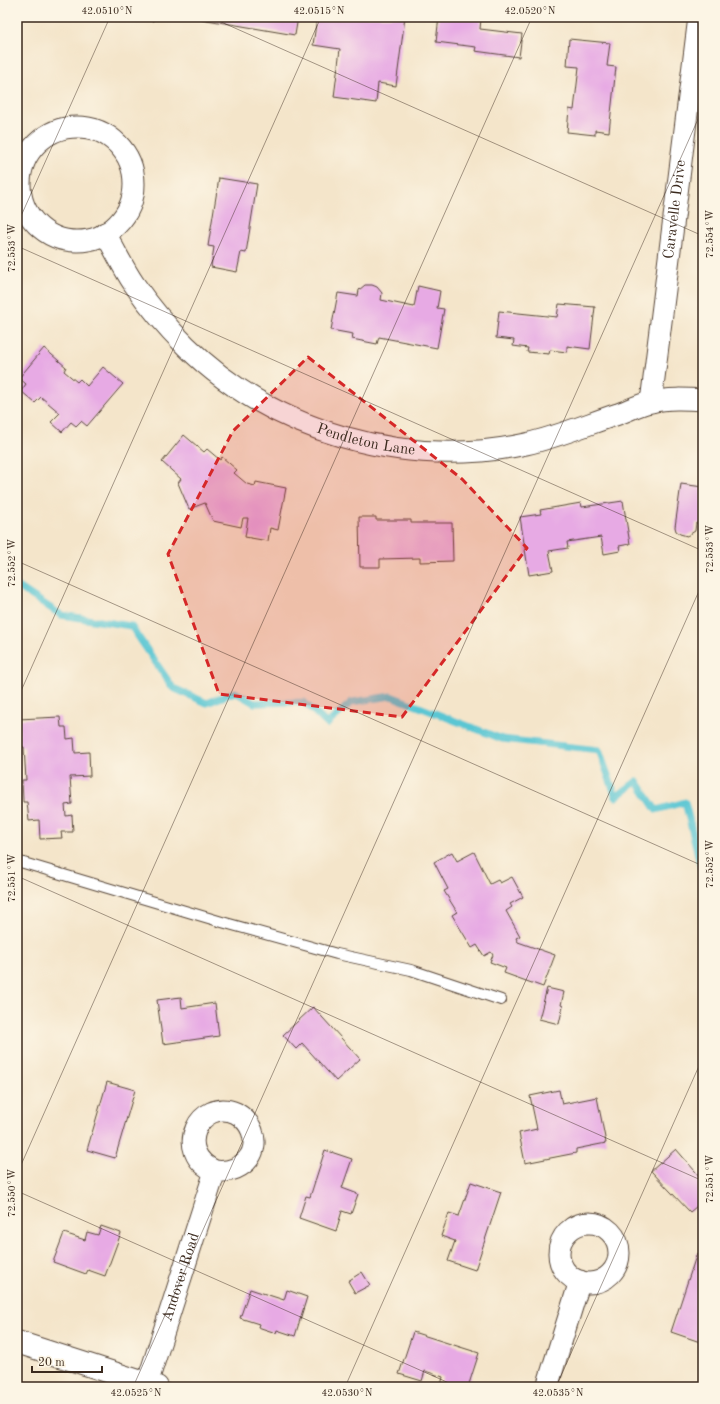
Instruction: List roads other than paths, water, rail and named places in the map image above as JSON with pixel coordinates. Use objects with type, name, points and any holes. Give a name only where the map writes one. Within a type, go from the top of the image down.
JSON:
[{"type":"street","name":"Caravelle Drive","points":[[651,402],[699,17]]},
{"type":"street","points":[[71,127],[86,127],[99,131],[111,138],[122,148],[129,160],[133,173],[134,187],[131,201],[126,214],[105,233],[91,239],[75,240],[60,238],[46,231],[34,221],[26,208],[21,193],[21,177],[25,162],[32,148],[44,138],[58,130],[71,127]]},
{"type":"street","name":"Pendleton Lane","points":[[105,233],[134,284],[159,316],[191,351],[215,371],[250,396],[289,417],[327,432],[368,443],[412,451],[471,452],[526,444],[578,428],[651,402],[678,398],[703,400]]},
{"type":"street","name":"Andover Road","points":[[152,1385],[215,1171]]},
{"type":"street","points":[[547,1387],[580,1281]]},
{"type":"street","points":[[17,1342],[152,1385]]},
{"type":"lane","points":[[17,861],[253,931],[337,954],[411,970],[501,1000]]},
{"type":"waterway","points":[[17,586],[61,615],[131,626],[173,688],[207,703],[235,692],[254,703],[304,702],[327,724],[352,702],[391,696],[502,739],[599,750],[616,797],[637,781],[656,810],[685,802],[703,876]]}]
